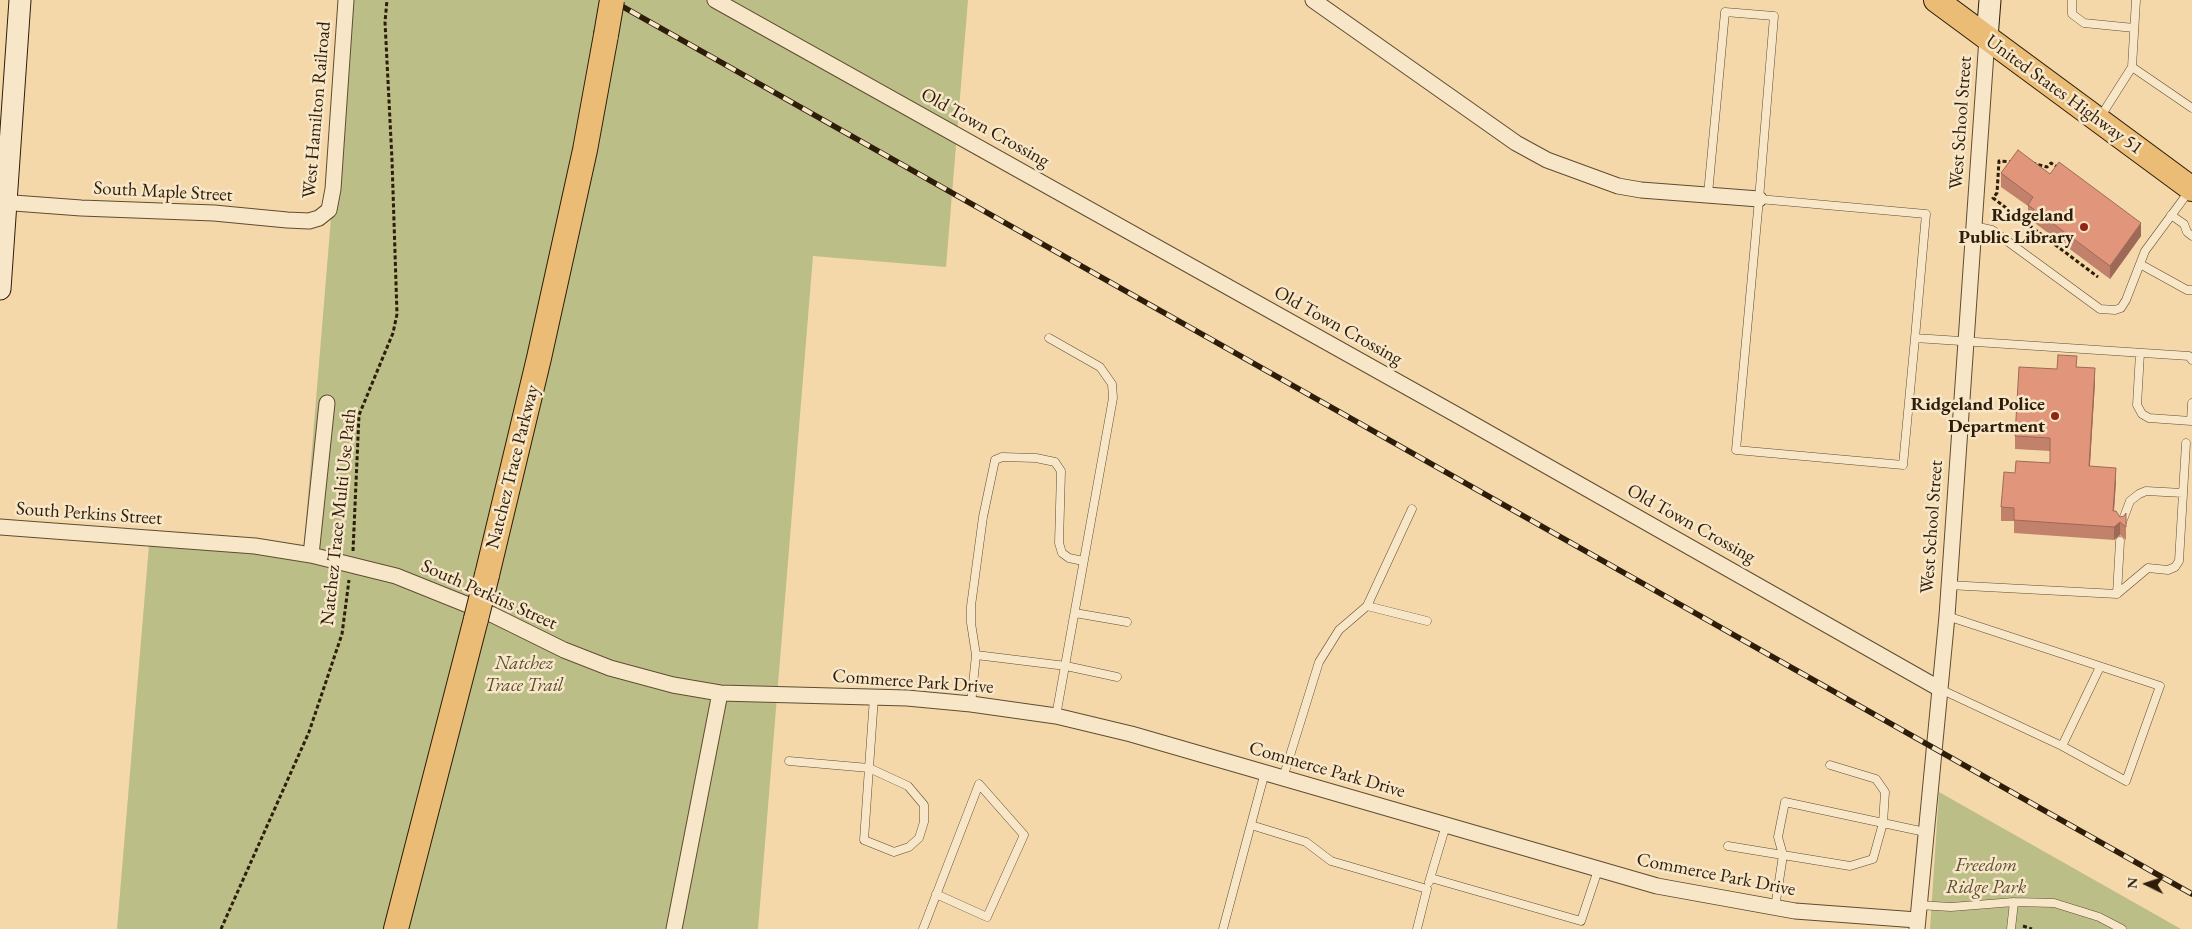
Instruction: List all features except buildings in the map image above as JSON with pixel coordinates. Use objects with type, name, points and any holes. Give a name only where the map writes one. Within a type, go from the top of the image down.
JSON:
[{"type":"main road","points":[[0,289],[3,202],[20,0]]},
{"type":"main road","name":"Natchez Trace Parkway","points":[[396,929],[476,619],[539,358],[581,169],[612,0]]},
{"type":"main road","name":"United States Highway 51","points":[[1936,0],[2191,189]]},
{"type":"main road","points":[[1987,38],[1990,0]]},
{"type":"street","name":"West Hamilton Railroad","points":[[319,218],[329,210],[333,190],[346,0]]},
{"type":"street","name":"Old Town Crossing","points":[[715,0],[1457,415],[1940,688]]},
{"type":"street","points":[[1313,0],[1516,143],[1548,160],[1618,186],[1641,190],[1759,199]]},
{"type":"street","name":"West School Street","points":[[1917,918],[1947,616],[1987,38]]},
{"type":"street","name":"South Maple Street","points":[[3,202],[81,208],[214,213],[287,220],[309,221],[319,218]]},
{"type":"street","points":[[311,555],[327,403]]},
{"type":"street","name":"South Perkins Street","points":[[0,527],[255,546],[352,564],[396,576],[443,594],[493,615],[564,650],[610,668],[673,685],[720,693]]},
{"type":"street","points":[[674,929],[720,693]]},
{"type":"street","name":"Commerce Park Drive","points":[[720,693],[907,698],[971,704],[1056,716],[1131,734],[1656,886],[1795,912],[1917,918]]},
{"type":"lane","points":[[2072,0],[2072,14],[2077,20],[2084,23],[2134,28]]},
{"type":"lane","points":[[2098,120],[2132,67],[2136,0]]},
{"type":"lane","points":[[1708,194],[1725,12],[1774,16],[1736,450],[1903,465],[1926,214],[1759,199]]},
{"type":"lane","points":[[2132,67],[2192,108]]},
{"type":"lane","points":[[1974,226],[1992,230],[2100,309],[2110,311],[2121,308],[2145,251],[2191,189]]},
{"type":"lane","points":[[2171,215],[2184,224],[2187,232],[2192,236]]},
{"type":"lane","points":[[2140,264],[2187,290],[2192,290]]},
{"type":"lane","points":[[1050,338],[1100,368],[1112,384],[1113,398],[1056,716]]},
{"type":"lane","points":[[1915,338],[2189,356],[2192,360]]},
{"type":"lane","points":[[2140,353],[2137,406],[2142,414],[2149,418],[2191,421],[2192,403]]},
{"type":"lane","points":[[1948,585],[2117,594],[2148,568],[2168,570],[2175,567],[2179,561],[2186,443]]},
{"type":"lane","points":[[971,704],[976,654],[970,606],[983,517],[995,460],[1002,457],[1036,458],[1055,462],[1061,472],[1059,543],[1062,553],[1083,562]]},
{"type":"lane","points":[[2122,525],[2130,501],[2139,494],[2146,491],[2183,493]]},
{"type":"lane","points":[[1283,778],[1319,662],[1339,630],[1367,606],[1412,509]]},
{"type":"lane","points":[[2117,594],[2120,540]]},
{"type":"lane","points":[[1367,606],[1427,622]]},
{"type":"lane","points":[[1074,613],[1127,622]]},
{"type":"lane","points":[[1940,688],[2062,746],[2126,781],[2160,686],[1947,616]]},
{"type":"lane","points":[[976,654],[1066,666],[1117,677]]},
{"type":"lane","points":[[2062,746],[2100,667]]},
{"type":"lane","points":[[789,761],[869,768],[908,786],[924,805],[924,822],[919,838],[909,847],[894,852],[864,840],[869,768],[874,697]]},
{"type":"lane","points":[[1728,846],[1850,866],[1873,859],[1883,823],[1885,792],[1876,779],[1830,765]]},
{"type":"lane","points":[[1223,929],[1265,772]]},
{"type":"lane","points":[[923,929],[936,894],[979,784],[1024,835],[987,917],[936,894]]},
{"type":"lane","points":[[1775,908],[1783,855],[1778,838],[1785,802],[1925,832]]},
{"type":"lane","points":[[1251,825],[1306,842],[1331,861],[1427,889]]},
{"type":"lane","points":[[1417,929],[1446,825]]},
{"type":"lane","points":[[1578,929],[1598,870]]},
{"type":"lane","points":[[1430,878],[1582,921]]},
{"type":"lane","points":[[2011,929],[2014,902]]},
{"type":"lane","points":[[1917,918],[1950,907],[2038,902],[2061,904],[2099,917],[2122,929]]},
{"type":"path","name":"Natchez Trace Multi Use Path","points":[[221,929],[310,732],[342,634],[352,564],[360,415],[393,333],[397,314],[385,22],[388,0]]},
{"type":"path","points":[[2016,162],[1999,161],[1997,193],[1993,198],[2098,277]]},
{"type":"path","points":[[2025,162],[2047,167],[2051,163],[2066,174]]},
{"type":"path","points":[[2024,926],[2032,929]]},
{"type":"green space","name":"Natchez Trace Trail","points":[[349,0],[968,0],[946,267],[813,256],[758,929],[117,929],[150,533],[304,545]]},
{"type":"green space","name":"Freedom Ridge Park","points":[[1939,792],[2181,929],[1930,929]]},
{"type":"railway","points":[[611,0],[2192,894]]},
{"type":"place","name":"Ridgeland Public Library","points":[[2084,227]]},
{"type":"place","name":"Ridgeland Police Department","points":[[2055,416]]}]
